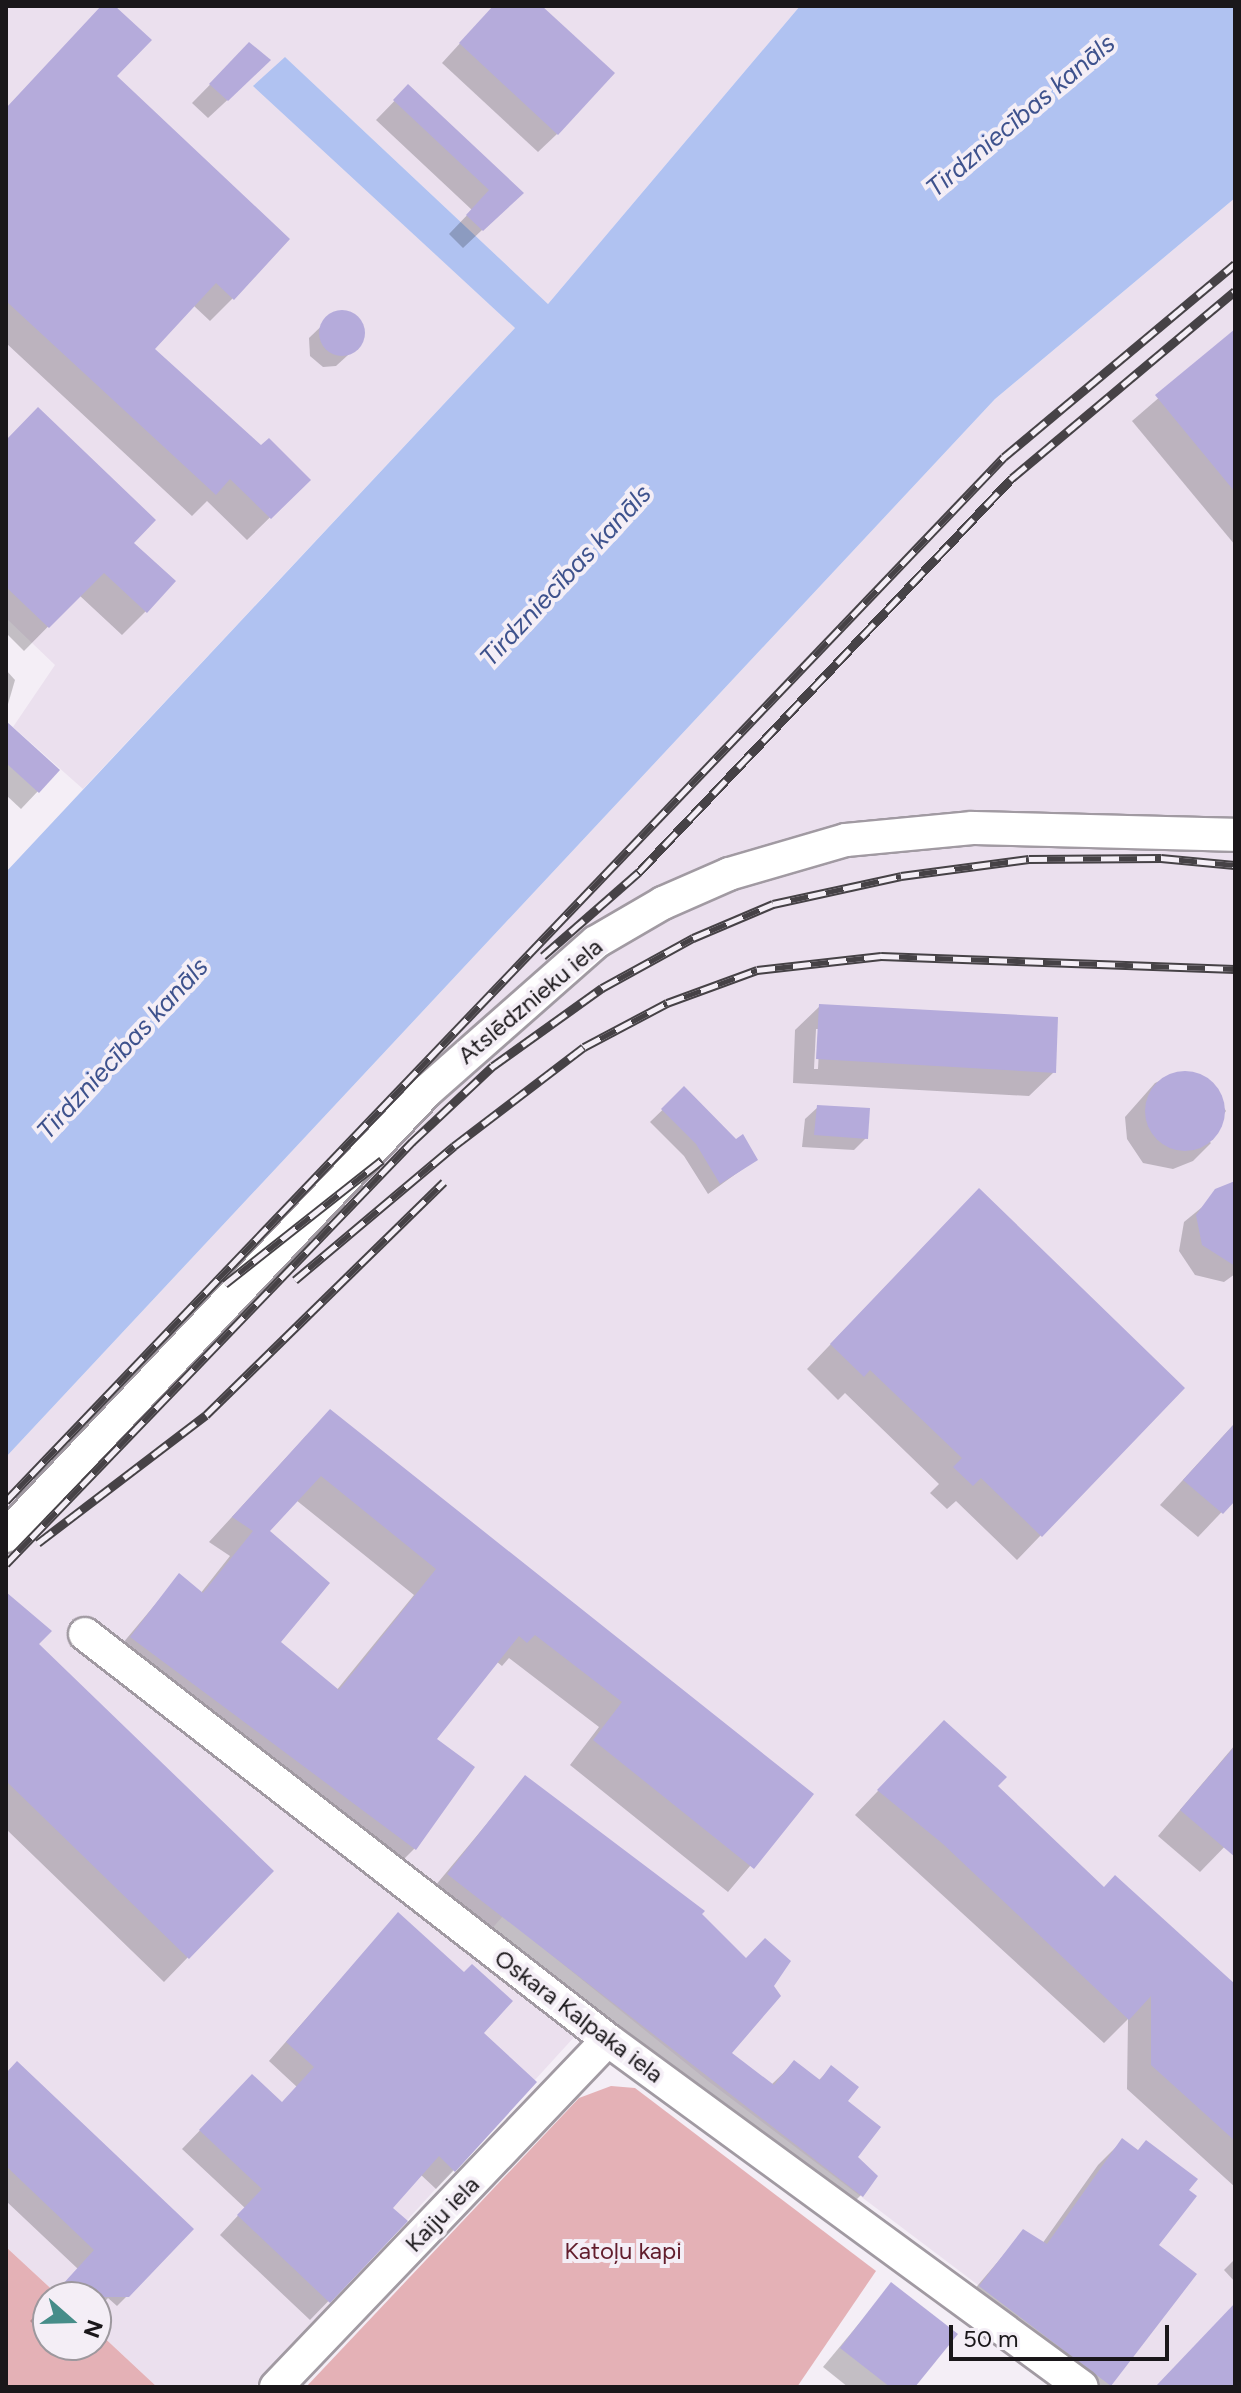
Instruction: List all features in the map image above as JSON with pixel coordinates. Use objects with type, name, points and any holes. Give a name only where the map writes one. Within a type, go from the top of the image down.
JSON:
[{"type":"street","name":"Atslēdznieku iela","points":[[6,1536],[427,1091],[596,942],[663,903],[729,874],[846,840],[972,828],[1235,835]]},
{"type":"street","name":"Oskara Kalpaka iela","points":[[85,1634],[608,2040],[1082,2387]]},
{"type":"street","name":"Kaiju iela","points":[[276,2387],[608,2040]]},
{"type":"shaded area","points":[[6,6],[800,6],[548,304],[286,58],[254,85],[515,328],[83,789],[13,727],[55,665],[6,618]]},
{"type":"shaded area","points":[[1235,198],[1235,2387],[1113,2387],[708,2081],[503,1916],[473,1950],[576,2035],[255,2387],[157,2387],[112,2345],[112,2281],[43,2281],[6,2247],[6,1457],[995,399]]},
{"type":"green space","name":"Katoļu kapi","points":[[611,2086],[635,2088],[876,2271],[797,2387],[306,2387],[579,2098]]},
{"type":"green space","points":[[6,2247],[43,2281],[32,2281],[32,2361],[112,2361],[112,2345],[157,2387],[6,2387]]},
{"type":"water","name":"Tirdzniecības kanāls","points":[[800,6],[1235,6],[1235,198],[995,399],[6,1457],[6,872],[515,328],[253,86],[285,57],[548,304]]},
{"type":"building","points":[[101,6],[115,6],[152,40],[117,76],[290,239],[234,300],[216,283],[155,349],[261,445],[269,438],[311,480],[271,519],[230,479],[216,495],[6,301],[6,108]]},
{"type":"building","points":[[493,6],[542,6],[615,73],[558,135],[459,43]]},
{"type":"building","points":[[249,42],[271,60],[228,101],[209,84]]},
{"type":"building","points":[[408,84],[524,193],[483,231],[466,215],[489,190],[393,100]]},
{"type":"building","points":[[342,310],[359,316],[365,333],[359,350],[342,356],[325,350],[319,333],[325,316]]},
{"type":"building","points":[[1235,329],[1235,492],[1155,395]]},
{"type":"building","points":[[38,407],[156,520],[134,543],[176,581],[147,613],[104,573],[49,628],[6,587],[6,440]]},
{"type":"building","points":[[6,721],[60,770],[39,793],[6,763]]},
{"type":"building","points":[[819,1004],[1058,1017],[1056,1073],[816,1059]]},
{"type":"building","points":[[1177,1071],[1193,1071],[1214,1082],[1225,1103],[1225,1119],[1214,1140],[1193,1151],[1177,1151],[1163,1145],[1151,1133],[1145,1119],[1145,1103],[1151,1089],[1163,1077]]},
{"type":"building","points":[[684,1086],[736,1139],[743,1134],[758,1160],[720,1184],[696,1144],[661,1109]]},
{"type":"building","points":[[817,1105],[870,1108],[868,1139],[814,1135]]},
{"type":"building","points":[[1235,1181],[1235,1266],[1202,1245],[1196,1215],[1215,1189]]},
{"type":"building","points":[[979,1188],[1185,1388],[1042,1537],[981,1478],[973,1486],[953,1467],[962,1458],[870,1370],[864,1377],[830,1344]]},
{"type":"building","points":[[330,1409],[814,1794],[754,1869],[593,1740],[622,1702],[535,1635],[527,1643],[519,1636],[437,1739],[475,1767],[416,1850],[130,1637],[179,1573],[203,1593],[253,1531],[232,1517]],"holes":[[[321,1476],[436,1569],[339,1690],[281,1642],[330,1583],[270,1531]]]},
{"type":"building","points":[[1235,1423],[1235,1501],[1223,1514],[1183,1480]]},
{"type":"building","points":[[6,1592],[52,1631],[39,1644],[274,1871],[189,1959],[6,1781]]},
{"type":"building","points":[[944,1720],[1007,1777],[998,1786],[1104,1887],[1115,1875],[1235,1984],[1235,2141],[1151,2065],[1151,1996],[1129,2020],[943,1844],[877,1790]]},
{"type":"building","points":[[1235,1746],[1235,1857],[1180,1810]]},
{"type":"building","points":[[525,1775],[705,1911],[702,1914],[746,1958],[765,1938],[791,1961],[774,1986],[781,1996],[732,2053],[774,2085],[794,2060],[820,2080],[831,2065],[859,2087],[848,2101],[881,2127],[858,2157],[878,2176],[863,2197],[447,1874]]},
{"type":"building","points":[[398,1912],[464,1972],[472,1964],[513,2001],[484,2033],[537,2082],[455,2172],[439,2156],[393,2208],[408,2221],[330,2303],[237,2215],[262,2189],[199,2130],[252,2074],[282,2102],[314,2067],[286,2042]]},
{"type":"building","points":[[17,2061],[194,2229],[129,2297],[112,2297],[112,2281],[66,2281],[94,2250],[6,2166],[6,2073]]},
{"type":"building","points":[[1122,2138],[1138,2150],[1146,2140],[1198,2179],[1189,2190],[1197,2196],[1159,2245],[1197,2274],[1111,2386],[979,2286],[1023,2229],[1047,2244]]},
{"type":"building","points":[[891,2282],[958,2334],[915,2387],[890,2387],[840,2348]]},
{"type":"building","points":[[1235,2303],[1235,2387],[1155,2387]]},
{"type":"railway","points":[[6,1501],[1004,457],[1235,264]]},
{"type":"railway","points":[[543,956],[639,872],[1012,478],[1235,291]]},
{"type":"railway","points":[[6,1564],[412,1142],[493,1066],[602,988],[693,938],[773,904],[901,876],[1029,859],[1161,858],[1235,865]]},
{"type":"railway","points":[[295,1280],[454,1146],[584,1047],[667,1003],[757,970],[881,956],[1235,969]]},
{"type":"railway","points":[[225,1284],[382,1160]]},
{"type":"railway","points":[[38,1543],[206,1415],[444,1182]]}]
